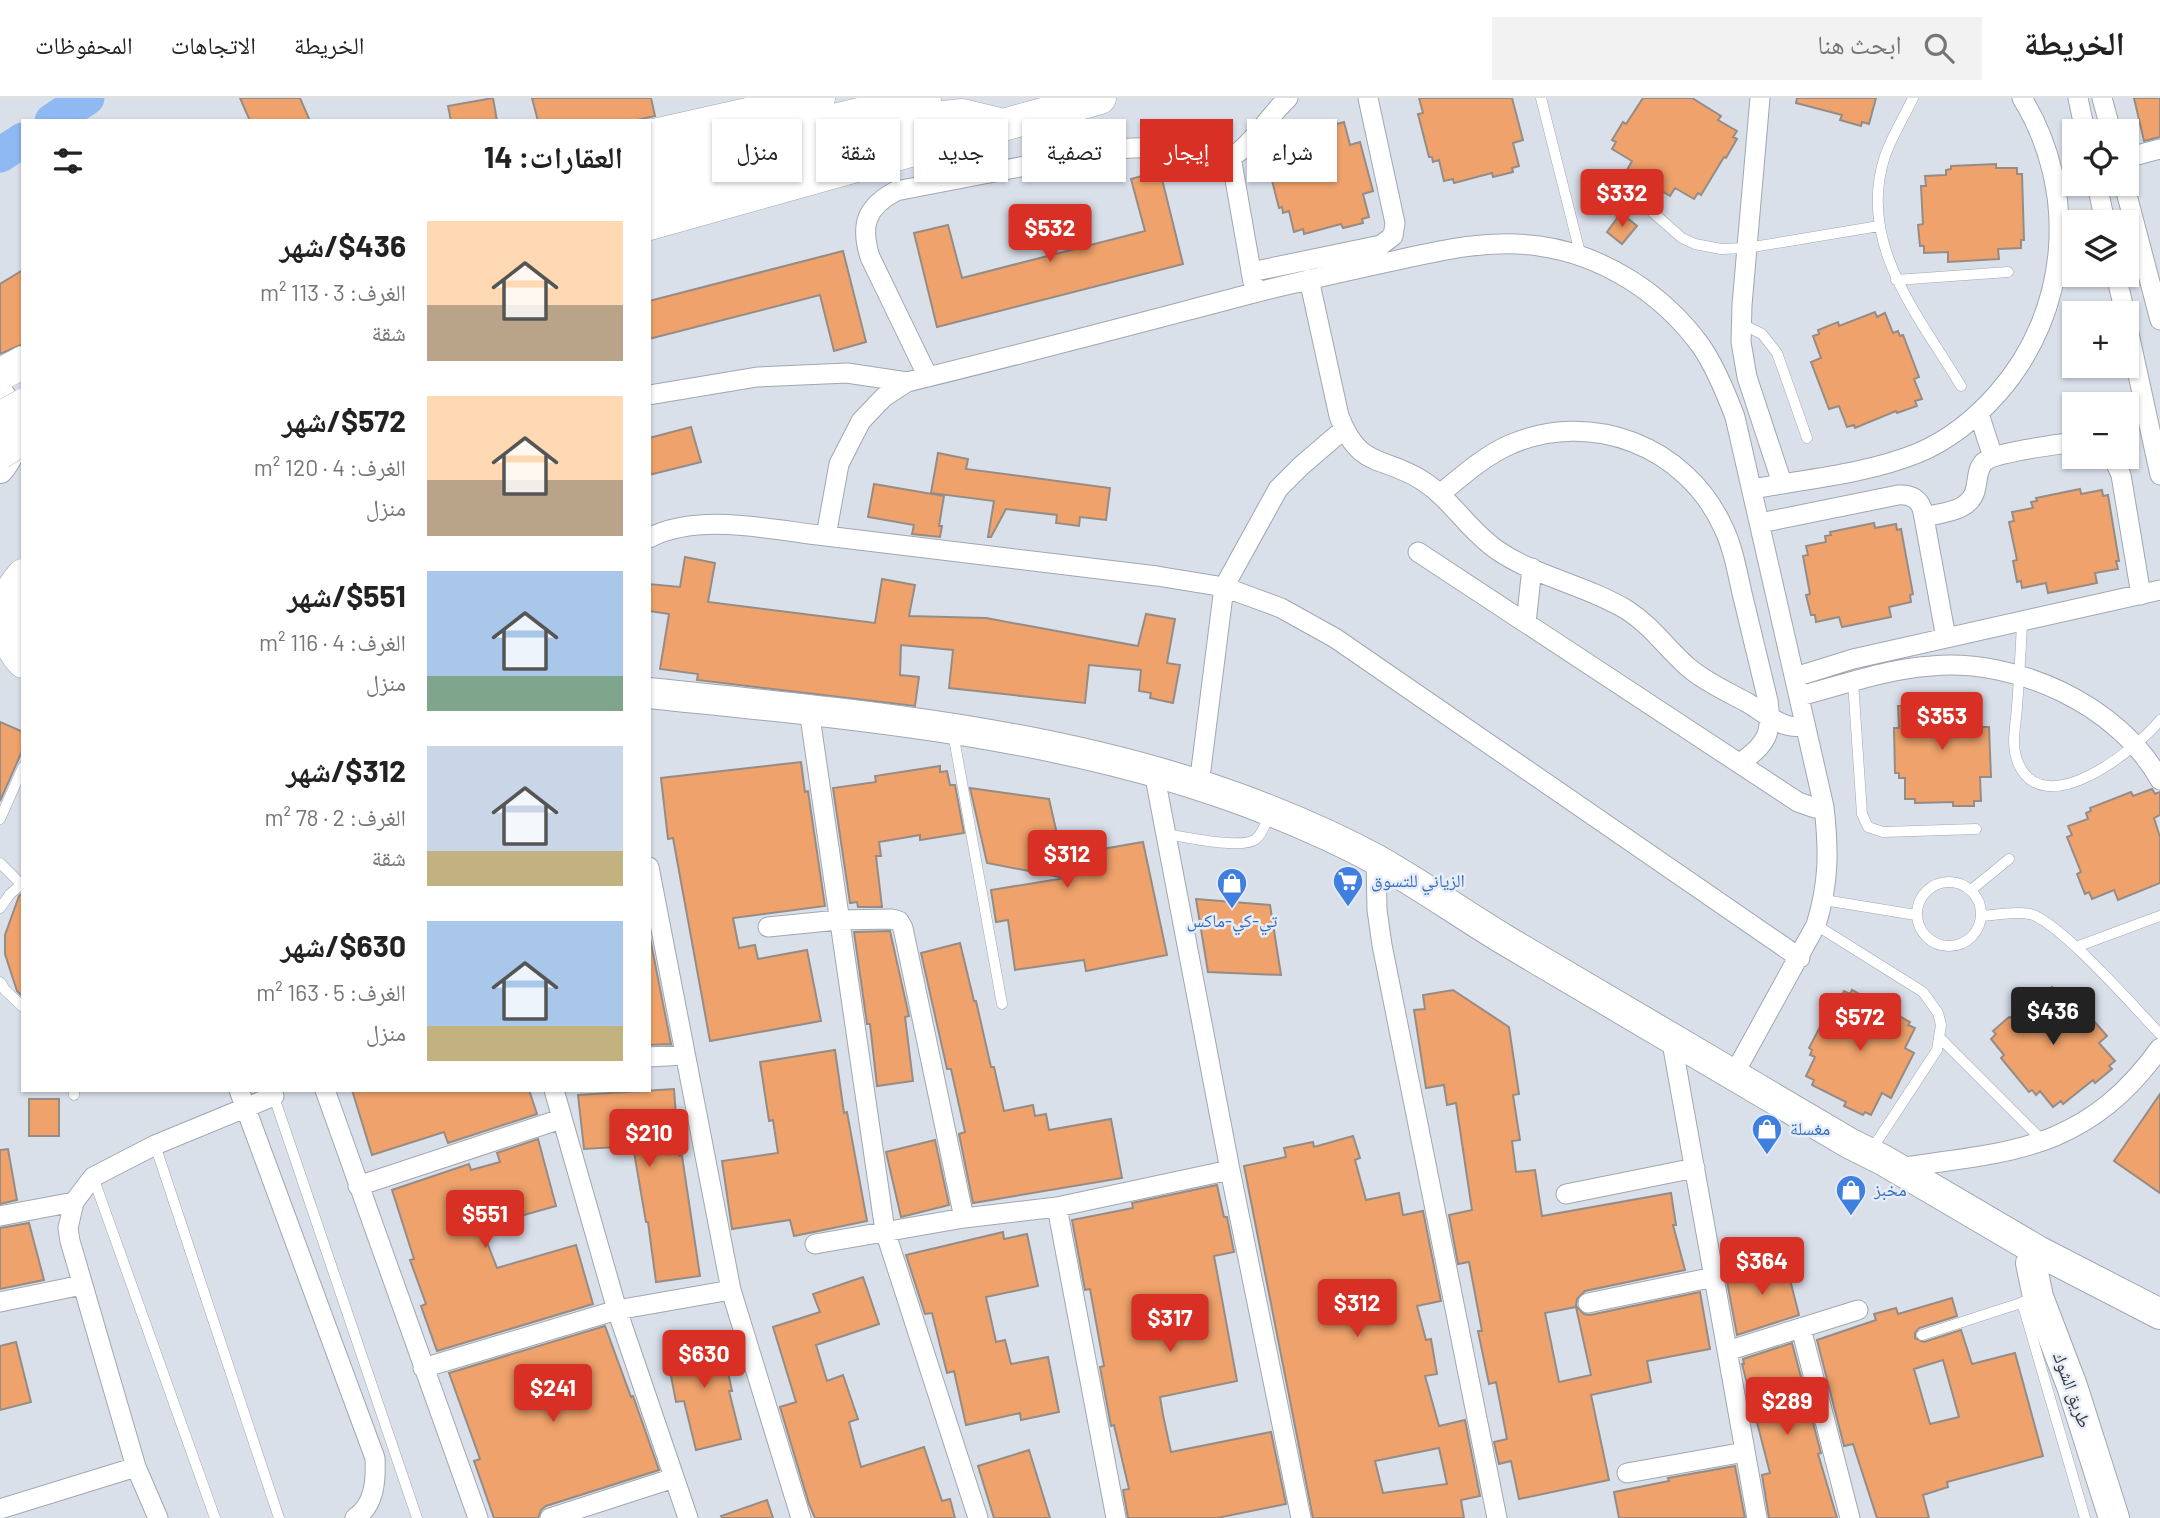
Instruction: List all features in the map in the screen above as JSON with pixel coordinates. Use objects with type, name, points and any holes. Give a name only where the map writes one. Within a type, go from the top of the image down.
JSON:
[{"type":"highway","points":[[651,136],[819,98]]},
{"type":"highway","points":[[651,165],[925,98]]},
{"type":"highway","points":[[1008,123],[1100,98]]},
{"type":"highway","points":[[931,119],[948,116],[982,119]]},
{"type":"highway","points":[[651,197],[914,124]]},
{"type":"highway","points":[[651,222],[914,149]]},
{"type":"highway","points":[[0,375],[21,363]]},
{"type":"highway","points":[[0,418],[21,406]]},
{"type":"highway","points":[[10,585],[5,624],[10,646]]},
{"type":"main road","points":[[0,393],[12,412],[15,425],[11,458]]},
{"type":"main road","points":[[651,693],[809,710],[1053,746],[1199,785],[1272,811],[1376,859],[1501,938],[1896,1168],[2034,1257],[2160,1331]]},
{"type":"main road","points":[[1859,1148],[1870,1165],[1894,1184],[1959,1224],[2160,1314]]},
{"type":"main road","name":"طريق الشوك","points":[[2034,1257],[2030,1300],[2076,1397],[2114,1518]]},
{"type":"street","points":[[1233,155],[1246,145],[1274,110],[1288,98]]},
{"type":"street","points":[[1251,272],[1381,245],[1393,236],[1395,223],[1368,98]]},
{"type":"street","points":[[1760,98],[1741,324],[1743,360],[1782,483]]},
{"type":"street","points":[[1752,489],[1879,465],[1918,452],[1951,435],[1979,414],[2009,381],[2031,347],[2047,311],[2057,272],[2061,233],[2058,193],[2049,154],[2034,118],[2022,98]]},
{"type":"street","points":[[2078,98],[2082,119]]},
{"type":"street","points":[[2102,98],[2108,119]]},
{"type":"street","points":[[928,377],[870,257],[865,241],[866,224],[873,208],[896,191],[1102,150],[1140,148]]},
{"type":"street","points":[[2139,155],[2160,149]]},
{"type":"street","points":[[1233,168],[1256,293]]},
{"type":"street","points":[[2129,196],[2151,251],[2160,320]]},
{"type":"street","points":[[651,395],[770,376],[847,373],[906,382],[1309,279],[1463,246],[1502,243],[1541,246],[1581,257],[1614,271],[1647,291],[1677,317],[1701,347],[1721,381],[1735,417],[1824,807],[1828,841],[1828,875],[1816,925],[1734,1074]]},
{"type":"street","points":[[1309,279],[1339,416],[1352,441],[1373,460],[1411,474],[1440,494],[1478,536],[1497,550],[1628,611],[1654,631],[1701,677],[1790,726],[1806,727]]},
{"type":"street","points":[[2139,378],[2160,475]]},
{"type":"street","points":[[826,536],[839,464],[861,421],[884,397],[906,382]]},
{"type":"street","points":[[1979,414],[1993,457]]},
{"type":"street","points":[[1199,785],[1224,587],[1278,489],[1344,429]]},
{"type":"street","points":[[1440,494],[1490,455],[1549,433],[1592,431],[1613,435],[1653,450],[1671,462],[1702,491],[1724,528],[1770,716],[1769,728],[1759,749],[1740,763]]},
{"type":"street","points":[[1924,517],[1962,508],[1969,503],[1974,496],[1981,466],[1993,457],[2062,444]]},
{"type":"street","points":[[1797,687],[1853,659],[2150,593],[2119,469]]},
{"type":"street","points":[[1760,523],[1905,494],[1917,500],[1924,517],[1946,638]]},
{"type":"street","points":[[651,537],[690,526],[716,524],[1157,576],[1224,587],[1281,608],[1335,638],[1800,958]]},
{"type":"street","points":[[1418,552],[1798,802],[1824,807]]},
{"type":"street","points":[[1526,623],[1532,568]]},
{"type":"street","points":[[1797,687],[1853,682],[1898,670],[1934,665],[1973,666],[2019,674],[2054,687],[2106,720],[2135,746],[2160,780]]},
{"type":"street","points":[[809,710],[885,1231],[978,1518]]},
{"type":"street","points":[[1154,772],[1230,1170],[1301,1518]]},
{"type":"street","points":[[1376,859],[1376,899],[1382,945],[1497,1518]]},
{"type":"street","points":[[651,877],[731,1290],[801,1518]]},
{"type":"street","points":[[768,927],[838,920],[899,921],[903,928],[964,1218]]},
{"type":"street","points":[[1671,1037],[1757,1518]]},
{"type":"street","points":[[1896,1168],[2005,1153],[2044,1142],[2080,1125],[2114,1102],[2142,1073],[2160,1048]]},
{"type":"street","points":[[651,1057],[685,1055]]},
{"type":"street","points":[[326,1092],[478,1518]]},
{"type":"street","points":[[554,1092],[617,1310],[688,1518]]},
{"type":"street","points":[[158,1518],[136,1467],[82,1285],[68,1228],[74,1202],[93,1177],[242,1099],[273,1093]]},
{"type":"street","points":[[242,1099],[374,1458],[376,1478],[370,1501],[359,1517],[355,1518]]},
{"type":"street","points":[[358,1186],[561,1119]]},
{"type":"street","points":[[1566,1194],[1695,1168]]},
{"type":"street","points":[[815,1244],[964,1218],[1057,1207],[1230,1170]]},
{"type":"street","points":[[0,1216],[74,1202]]},
{"type":"street","points":[[1057,1207],[1116,1518]]},
{"type":"street","points":[[1588,1303],[1714,1276]]},
{"type":"street","points":[[0,1302],[82,1285]]},
{"type":"street","points":[[423,1368],[617,1310],[731,1290]]},
{"type":"street","points":[[1727,1351],[1858,1310]]},
{"type":"street","points":[[1801,1328],[1850,1518]]},
{"type":"street","points":[[1627,1474],[1745,1452]]},
{"type":"street","points":[[0,1509],[136,1467]]},
{"type":"street","points":[[550,1518],[674,1478]]},
{"type":"lane","points":[[1541,98],[1581,257]]},
{"type":"lane","points":[[1913,98],[1885,157],[1878,190],[1879,226],[1882,244],[1896,280],[1961,386]]},
{"type":"lane","points":[[1634,196],[1682,237],[1695,244],[1721,249],[1748,248],[1879,226]]},
{"type":"lane","points":[[1896,280],[2008,272]]},
{"type":"lane","points":[[1741,324],[1762,334],[1777,353],[1807,438]]},
{"type":"lane","points":[[2022,621],[2014,746],[2021,769],[2029,778],[2051,787],[2063,786],[2115,761],[2135,746],[2160,720]]},
{"type":"lane","points":[[1853,682],[1862,814],[1868,827],[1883,832],[1976,829]]},
{"type":"lane","points":[[952,729],[1002,1004]]},
{"type":"lane","points":[[0,819],[21,772]]},
{"type":"lane","points":[[1166,834],[1236,843],[1251,842],[1258,838],[1272,811]]},
{"type":"lane","points":[[1971,890],[2009,859]]},
{"type":"lane","points":[[0,863],[21,883]]},
{"type":"lane","points":[[1954,881],[1971,890],[1977,898],[1981,916],[1974,934],[1967,941],[1948,946],[1938,945],[1923,933],[1916,915],[1921,897],[1935,884],[1954,881]]},
{"type":"lane","points":[[0,908],[21,885]]},
{"type":"lane","points":[[1824,900],[1916,915]]},
{"type":"lane","points":[[1981,916],[2021,913],[2041,919],[2076,947],[2160,1034]]},
{"type":"lane","points":[[2076,947],[2160,916]]},
{"type":"lane","points":[[1816,925],[1923,992],[1938,1013],[1941,1026],[1937,1050],[1859,1148]]},
{"type":"lane","points":[[0,982],[21,1005]]},
{"type":"lane","points":[[1940,1038],[2044,1142]]},
{"type":"lane","points":[[273,1093],[417,1518]]},
{"type":"lane","points":[[155,1145],[279,1518]]},
{"type":"lane","points":[[93,1177],[215,1518]]},
{"type":"lane","points":[[1922,1335],[2030,1300],[2085,1518]]},
{"type":"building","points":[[240,98],[300,98],[309,119],[249,119]]},
{"type":"building","points":[[493,98],[497,119],[451,119],[448,106]]},
{"type":"building","points":[[532,98],[651,98],[655,116],[642,119],[537,119]]},
{"type":"building","points":[[1419,98],[1512,98],[1523,140],[1513,143],[1519,166],[1512,168],[1513,172],[1493,177],[1492,173],[1454,183],[1453,179],[1444,181],[1439,160],[1433,162],[1432,157],[1429,157],[1418,114],[1423,113]]},
{"type":"building","points":[[1643,98],[1692,98],[1721,116],[1718,120],[1737,131],[1733,137],[1737,139],[1726,158],[1724,157],[1701,195],[1698,193],[1694,199],[1675,188],[1670,196],[1627,170],[1632,161],[1612,149],[1616,142],[1612,140]]},
{"type":"building","points":[[1797,98],[1876,98],[1869,124],[1862,122],[1861,126],[1840,120],[1842,115],[1796,103]]},
{"type":"building","points":[[2134,98],[2160,98],[2160,137],[2144,141]]},
{"type":"building","points":[[1344,122],[1350,145],[1360,142],[1373,191],[1363,194],[1369,217],[1362,219],[1363,223],[1343,228],[1341,224],[1304,234],[1303,229],[1294,232],[1289,211],[1283,213],[1282,207],[1279,208],[1272,182],[1337,182],[1337,124]]},
{"type":"building","points":[[1996,164],[1996,168],[2017,168],[2017,174],[2022,174],[2024,240],[2021,240],[2021,248],[1998,249],[1999,259],[1948,262],[1948,252],[1924,253],[1924,246],[1920,246],[1918,225],[1923,224],[1921,186],[1926,186],[1925,176],[1946,175],[1946,170],[1951,169],[1951,166]]},
{"type":"building","points":[[1140,177],[1140,182],[1163,182],[1183,264],[937,327],[914,233],[948,225],[962,278],[1145,231],[1131,179]]},
{"type":"building","points":[[1621,213],[1637,226],[1622,244],[1607,232]]},
{"type":"building","points":[[843,251],[866,342],[834,351],[820,295],[651,338],[651,300]]},
{"type":"building","points":[[21,271],[21,345],[0,354],[0,284]]},
{"type":"building","points":[[1875,312],[1877,317],[1885,313],[1893,333],[1898,331],[1900,336],[1903,335],[1919,377],[1914,379],[1922,399],[1915,401],[1917,406],[1897,413],[1896,411],[1855,428],[1854,425],[1847,427],[1839,406],[1829,409],[1811,362],[1821,358],[1813,336],[1819,334],[1818,330],[1838,322],[1839,326]]},
{"type":"building","points":[[691,427],[701,462],[651,474],[651,437]]},
{"type":"building","points":[[938,453],[968,459],[966,469],[1110,488],[1106,520],[1080,517],[1079,526],[1056,523],[1057,515],[1006,509],[991,537],[988,537],[994,501],[931,493]]},
{"type":"building","points":[[874,484],[944,496],[940,537],[912,534],[914,525],[868,517]]},
{"type":"building","points":[[2080,489],[2081,494],[2102,490],[2103,496],[2108,495],[2118,569],[2095,573],[2097,583],[2048,593],[2046,583],[2022,588],[2021,581],[2017,582],[2013,561],[2017,560],[2009,522],[2014,521],[2012,512],[2033,508],[2031,502],[2037,501],[2036,498]]},
{"type":"building","points":[[1874,523],[1875,528],[1896,524],[1897,530],[1901,529],[1913,594],[1910,595],[1911,602],[1889,607],[1891,617],[1842,627],[1839,617],[1816,622],[1815,615],[1811,615],[1806,595],[1810,594],[1803,556],[1808,555],[1806,546],[1826,542],[1825,536],[1831,535],[1830,532]]},
{"type":"building","points":[[685,557],[715,563],[708,602],[875,623],[882,579],[915,585],[909,616],[986,618],[1138,646],[1146,614],[1175,619],[1167,663],[1180,665],[1173,703],[1150,698],[1151,693],[1139,691],[1141,670],[1089,665],[1085,703],[949,688],[953,650],[901,645],[900,675],[919,677],[915,706],[697,680],[698,674],[660,669],[669,614],[651,611],[651,584],[680,587]]},
{"type":"building","points":[[1905,701],[1971,701],[1971,704],[1978,704],[1979,727],[1989,727],[1991,777],[1980,777],[1981,801],[1974,801],[1974,806],[1953,806],[1953,802],[1915,803],[1915,799],[1905,799],[1905,778],[1899,778],[1899,773],[1895,773],[1894,728],[1899,728],[1898,706],[1905,706]]},
{"type":"building","points":[[0,722],[21,731],[21,754],[0,801]]},
{"type":"building","points":[[801,762],[805,792],[808,791],[825,906],[733,918],[739,948],[755,945],[758,959],[807,950],[821,1021],[710,1041],[673,838],[668,839],[661,778]]},
{"type":"building","points":[[940,766],[940,772],[947,771],[950,785],[955,785],[964,833],[920,840],[920,835],[879,842],[881,856],[876,856],[882,907],[858,907],[857,902],[850,903],[833,788],[876,782],[875,776]]},
{"type":"building","points":[[970,788],[1049,799],[1062,856],[1143,842],[1167,955],[1086,971],[1084,960],[1015,970],[1008,920],[996,922],[991,890],[1065,878],[987,863]]},
{"type":"building","points":[[2152,789],[2155,794],[2160,792],[2160,815],[2154,818],[2160,837],[2160,883],[2118,900],[2114,890],[2092,899],[2089,892],[2085,894],[2077,874],[2081,872],[2067,837],[2072,835],[2068,826],[2088,819],[2086,813],[2091,811],[2090,808],[2131,792],[2133,796]]},
{"type":"building","points":[[21,894],[21,995],[17,991],[5,954],[5,935]]},
{"type":"building","points":[[1196,899],[1270,905],[1281,975],[1208,972]]},
{"type":"building","points":[[890,931],[909,1016],[905,1017],[913,1081],[877,1086],[870,1024],[867,1024],[854,932]]},
{"type":"building","points":[[651,943],[671,1044],[651,1045]]},
{"type":"building","points":[[960,943],[1004,1111],[1033,1105],[1035,1116],[1046,1114],[1049,1130],[1111,1119],[1122,1178],[973,1203],[959,1134],[965,1132],[951,1069],[947,1069],[921,953]]},
{"type":"building","points":[[2052,987],[2067,1004],[2074,998],[2107,1036],[2099,1043],[2115,1061],[2109,1066],[2112,1069],[2095,1083],[2093,1080],[2063,1104],[2061,1101],[2053,1107],[2040,1091],[2036,1095],[2032,1090],[2029,1092],[2001,1058],[2004,1055],[1991,1039],[1996,1034],[1993,1031],[2009,1017],[2044,989],[2046,992]]},
{"type":"building","points":[[1453,990],[1509,1027],[1519,1094],[1513,1095],[1520,1140],[1512,1141],[1516,1172],[1535,1170],[1542,1216],[1671,1193],[1676,1225],[1673,1225],[1685,1270],[1585,1291],[1577,1299],[1576,1306],[1584,1314],[1590,1315],[1700,1292],[1710,1349],[1647,1361],[1651,1382],[1591,1395],[1609,1480],[1519,1499],[1511,1461],[1499,1464],[1494,1442],[1507,1439],[1496,1382],[1489,1384],[1478,1331],[1482,1331],[1469,1262],[1458,1264],[1449,1215],[1472,1210],[1456,1103],[1447,1105],[1444,1085],[1426,1088],[1414,1010],[1425,1009],[1423,995]],"holes":[[[1576,1307],[1591,1375],[1559,1382],[1545,1313]]]},
{"type":"building","points":[[1852,990],[1910,1022],[1908,1025],[1915,1028],[1905,1048],[1914,1053],[1891,1098],[1882,1093],[1871,1115],[1865,1112],[1863,1115],[1844,1106],[1846,1102],[1812,1085],[1814,1080],[1806,1076],[1815,1057],[1810,1055],[1812,1050],[1809,1048],[1830,1008],[1834,1011],[1844,991],[1850,994]]},
{"type":"building","points":[[835,1050],[844,1113],[847,1112],[867,1221],[794,1236],[790,1220],[732,1229],[722,1161],[778,1153],[773,1120],[769,1121],[760,1062]]},
{"type":"building","points":[[674,1089],[679,1156],[682,1156],[700,1276],[656,1282],[648,1222],[633,1146],[584,1149],[578,1095]]},
{"type":"building","points":[[353,1092],[530,1092],[537,1114],[448,1143],[444,1132],[372,1155]]},
{"type":"building","points":[[2160,1094],[2160,1193],[2114,1161]]},
{"type":"building","points":[[29,1099],[59,1099],[59,1136],[29,1136]]},
{"type":"building","points":[[1353,1136],[1360,1158],[1355,1160],[1366,1200],[1399,1193],[1403,1215],[1423,1211],[1441,1301],[1417,1306],[1426,1340],[1431,1339],[1437,1374],[1425,1376],[1439,1426],[1465,1420],[1480,1496],[1461,1500],[1464,1518],[1313,1518],[1244,1166],[1286,1157],[1284,1148],[1313,1142],[1314,1147]],"holes":[[[1439,1448],[1447,1484],[1383,1493],[1375,1461]]]},
{"type":"building","points":[[538,1139],[556,1206],[481,1227],[497,1268],[576,1245],[593,1304],[437,1351],[421,1306],[426,1304],[410,1260],[414,1259],[392,1190],[469,1164],[471,1170],[500,1162],[497,1153]]},
{"type":"building","points":[[935,1140],[949,1205],[901,1217],[886,1152]]},
{"type":"building","points":[[8,1149],[17,1200],[0,1204],[0,1150]]},
{"type":"building","points":[[1217,1185],[1234,1252],[1214,1256],[1237,1381],[1160,1397],[1171,1452],[1271,1432],[1286,1504],[1217,1518],[1128,1518],[1123,1490],[1129,1489],[1114,1425],[1111,1426],[1100,1367],[1104,1366],[1090,1289],[1085,1290],[1072,1220],[1133,1208],[1132,1203]]},
{"type":"building","points":[[29,1223],[44,1280],[0,1289],[0,1228]]},
{"type":"building","points":[[1003,1232],[1004,1239],[1027,1234],[1038,1286],[986,1297],[996,1342],[1005,1340],[1011,1364],[1048,1357],[1059,1412],[1021,1420],[1020,1413],[966,1425],[954,1371],[947,1373],[932,1313],[925,1314],[906,1255]]},
{"type":"building","points":[[1785,1260],[1799,1315],[1737,1335],[1726,1276]]},
{"type":"building","points":[[863,1277],[879,1324],[816,1345],[827,1381],[843,1375],[858,1419],[849,1422],[861,1467],[924,1447],[942,1501],[950,1499],[955,1518],[815,1518],[809,1504],[780,1407],[796,1402],[773,1327],[820,1312],[813,1294]]},
{"type":"building","points":[[1952,1298],[1957,1316],[1919,1328],[1915,1338],[1924,1342],[1961,1330],[1972,1364],[2015,1353],[2043,1456],[1947,1482],[1948,1487],[1923,1495],[1929,1518],[1877,1518],[1853,1444],[1844,1446],[1817,1340],[1876,1320],[1874,1314],[1896,1308],[1898,1314]],"holes":[[[1943,1360],[1959,1417],[1930,1424],[1914,1369]]]},
{"type":"building","points":[[605,1326],[659,1470],[546,1506],[538,1518],[494,1518],[474,1461],[480,1459],[449,1373]]},
{"type":"building","points":[[720,1334],[732,1391],[729,1391],[741,1439],[696,1450],[684,1401],[676,1402],[665,1345]]},
{"type":"building","points":[[16,1342],[31,1402],[0,1410],[0,1346]]},
{"type":"building","points":[[1792,1343],[1821,1453],[1818,1454],[1837,1518],[1769,1518],[1762,1475],[1770,1473],[1742,1364],[1743,1359]]},
{"type":"building","points":[[1029,1450],[1050,1518],[994,1518],[978,1466]]},
{"type":"building","points":[[1735,1466],[1745,1518],[1619,1518],[1614,1492],[1669,1481],[1668,1478]]},
{"type":"building","points":[[767,1500],[773,1518],[721,1516]]},
{"type":"waterway","points":[[55,119],[87,98]]},
{"type":"waterway","points":[[0,155],[21,141]]},
{"type":"place","name":"الزياني للتسوق","points":[[1348,908]]},
{"type":"place","name":"تي-كي-ماكس","points":[[1232,910]]},
{"type":"place","name":"مغسلة","points":[[1767,1156]]},
{"type":"place","name":"مخبز","points":[[1851,1217]]}]
